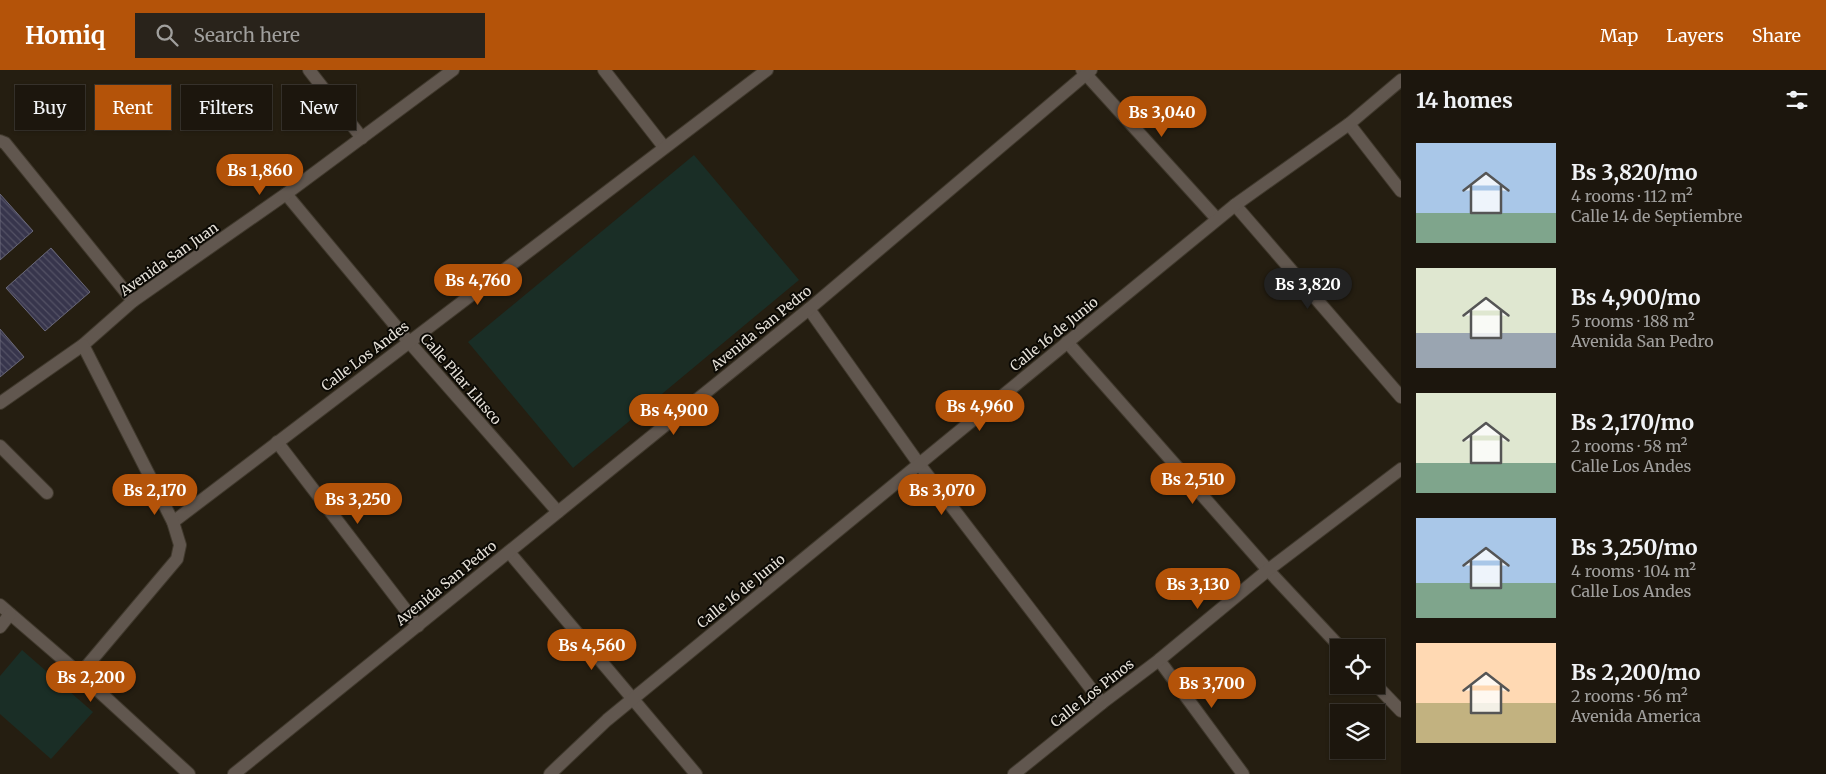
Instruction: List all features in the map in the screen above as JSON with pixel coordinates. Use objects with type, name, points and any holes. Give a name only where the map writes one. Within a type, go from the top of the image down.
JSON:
[{"type":"street","points":[[309,70],[362,138]]},
{"type":"street","name":"Avenida San Juan","points":[[0,403],[84,344],[133,301],[286,194],[453,70]]},
{"type":"street","points":[[604,70],[664,147]]},
{"type":"street","name":"Calle Los Andes","points":[[173,522],[767,70]]},
{"type":"street","points":[[1086,72],[1217,219]]},
{"type":"street","name":"Avenida San Pedro","points":[[234,774],[808,310],[1086,72]]},
{"type":"street","name":"Calle 16 de Junio","points":[[550,774],[633,698],[1217,219],[1349,124],[1401,80]]},
{"type":"street","points":[[1349,124],[1401,191]]},
{"type":"street","points":[[0,141],[5,143],[133,301]]},
{"type":"street","name":"Calle Pilar Llusco","points":[[286,194],[409,342],[558,512]]},
{"type":"street","points":[[1235,205],[1401,396]]},
{"type":"street","points":[[808,310],[919,464],[1102,702]]},
{"type":"street","points":[[1067,342],[1268,570],[1333,639]]},
{"type":"street","points":[[80,674],[177,559],[180,545],[173,522],[84,344]]},
{"type":"street","points":[[277,442],[418,626]]},
{"type":"street","points":[[0,446],[47,493]]},
{"type":"street","name":"Calle Los Pinos","points":[[1014,774],[1102,702],[1159,660],[1268,570],[1401,469]]},
{"type":"street","points":[[509,552],[696,774]]},
{"type":"street","points":[[0,605],[80,674],[189,774]]},
{"type":"street","points":[[0,627],[10,614]]},
{"type":"street","points":[[1159,660],[1243,774]]},
{"type":"street","points":[[1385,694],[1401,711]]},
{"type":"green space","points":[[694,155],[799,280],[573,468],[468,342]]},
{"type":"green space","points":[[22,650],[93,712],[51,759],[0,714],[0,676]]},
{"type":"building","points":[[0,194],[33,231],[0,260]]},
{"type":"building","points":[[51,248],[90,292],[45,331],[6,288]]},
{"type":"building","points":[[0,329],[24,357],[0,377]]}]
